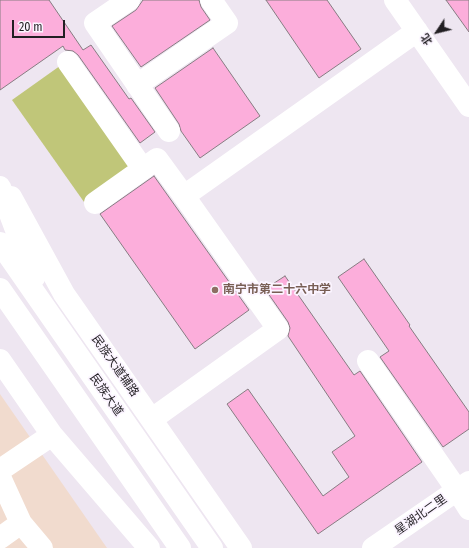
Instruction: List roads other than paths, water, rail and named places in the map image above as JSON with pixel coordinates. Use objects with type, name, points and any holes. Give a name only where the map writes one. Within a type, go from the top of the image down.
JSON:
[{"type":"main road","points":[[129,0],[95,24],[169,131]]},
{"type":"main road","points":[[137,85],[227,23],[211,0]]},
{"type":"main road","points":[[395,0],[469,106]]},
{"type":"main road","points":[[184,196],[417,32]]},
{"type":"main road","points":[[68,62],[143,169]]},
{"type":"main road","points":[[95,203],[158,159],[278,329],[152,419]]},
{"type":"main road","name":"民族大道辅路","points":[[0,177],[64,294],[241,548]]},
{"type":"main road","points":[[0,187],[45,307]]},
{"type":"main road","name":"民族大道","points":[[0,243],[212,548]]},
{"type":"main road","points":[[0,289],[180,548]]},
{"type":"main road","points":[[0,360],[52,435],[149,548]]},
{"type":"main road","points":[[368,361],[463,486],[469,509]]},
{"type":"main road","points":[[0,470],[52,435]]},
{"type":"main road","points":[[0,477],[21,523],[42,548]]},
{"type":"main road","name":"星湖北二里","points":[[373,548],[463,486]]},
{"type":"main road","points":[[0,538],[21,523]]},
{"type":"place","name":"南宁市第二十六中学","points":[[215,290]]}]
